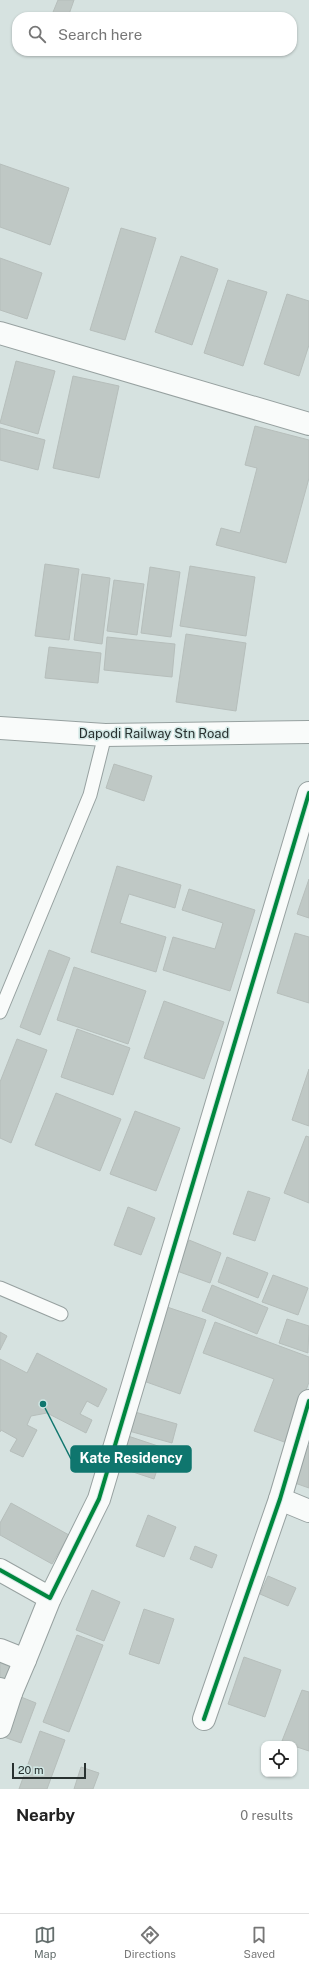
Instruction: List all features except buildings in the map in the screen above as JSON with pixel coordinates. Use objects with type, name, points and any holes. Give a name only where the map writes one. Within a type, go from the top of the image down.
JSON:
[{"type":"street","points":[[0,334],[309,424]]},
{"type":"street","name":"Dapodi Railway Stn Road","points":[[0,728],[105,735],[309,732]]},
{"type":"street","points":[[0,1727],[5,1691],[25,1660],[50,1598],[98,1499],[309,793]]},
{"type":"street","points":[[204,1719],[280,1499],[309,1401]]},
{"type":"street","points":[[280,1499],[309,1511]]},
{"type":"street","points":[[0,1570],[50,1598]]},
{"type":"street","points":[[0,1650],[25,1660]]},
{"type":"lane","points":[[0,1012],[90,795],[105,735]]},
{"type":"lane","points":[[0,1288],[61,1314]]},
{"type":"cycle path","points":[[0,1570],[50,1598],[99,1499],[309,793]]},
{"type":"cycle path","points":[[204,1719],[280,1499],[309,1401]]},
{"type":"place","name":"Kate Residency","points":[[43,1404]]}]
